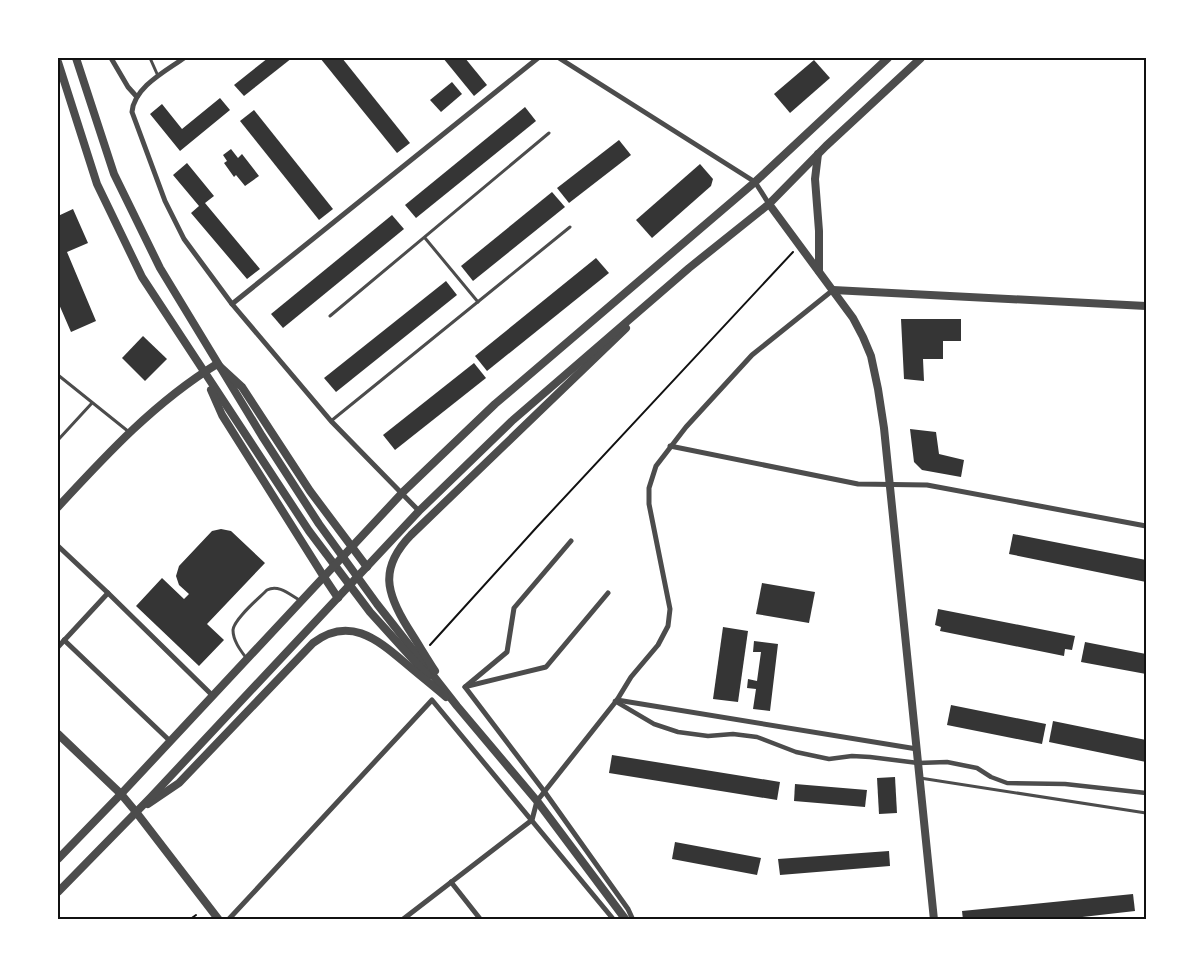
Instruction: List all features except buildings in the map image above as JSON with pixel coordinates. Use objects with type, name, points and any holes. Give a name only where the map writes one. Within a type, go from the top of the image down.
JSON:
[{"type":"street","points":[[76,58],[114,174],[160,268],[262,436],[319,524],[377,604],[457,706],[537,801],[626,920]]},
{"type":"street","points":[[111,58],[128,87],[137,97]]},
{"type":"street","points":[[184,58],[159,76],[137,97],[132,112],[165,201],[184,239],[232,304],[331,421],[403,492],[419,511]]},
{"type":"street","points":[[232,304],[538,58]]},
{"type":"street","points":[[559,58],[755,182],[769,204],[820,271],[864,337],[871,356],[878,389],[891,483],[934,920]]},
{"type":"street","points":[[58,859],[403,492],[495,404],[755,182],[888,58]]},
{"type":"street","points":[[58,892],[136,812],[419,511],[512,420],[689,268],[769,204],[818,154],[921,58]]},
{"type":"street","points":[[58,62],[97,184],[142,277],[309,531],[390,636],[457,706]]},
{"type":"street","points":[[818,154],[815,179],[820,271]]},
{"type":"street","points":[[457,706],[399,612],[390,594],[389,577],[393,559],[411,535],[689,268]]},
{"type":"street","points":[[402,920],[532,820],[537,801],[544,791],[616,700],[631,677],[658,645],[668,626],[670,608],[649,504],[649,488],[656,466],[670,446],[752,355],[833,290],[1146,306]]},
{"type":"street","points":[[58,507],[129,432],[171,395],[217,364]]},
{"type":"street","points":[[217,364],[242,387],[310,491],[367,567]]},
{"type":"street","points":[[204,372],[222,415],[338,598]]},
{"type":"street","points":[[670,446],[858,484],[927,485],[1146,526]]},
{"type":"street","points":[[465,687],[507,652],[514,608],[571,541]]},
{"type":"street","points":[[58,546],[213,696]]},
{"type":"street","points":[[58,647],[108,593]]},
{"type":"street","points":[[465,687],[546,667],[608,593]]},
{"type":"street","points":[[136,812],[180,782],[313,643],[329,634],[345,630],[355,631],[372,637],[457,706]]},
{"type":"street","points":[[64,640],[170,741]]},
{"type":"street","points":[[465,687],[544,791],[628,909],[633,920]]},
{"type":"street","points":[[228,920],[432,700],[614,920]]},
{"type":"street","points":[[616,700],[917,749]]},
{"type":"street","points":[[616,700],[654,724],[678,732],[708,736],[733,734],[756,737],[796,752],[829,759],[870,756],[918,763],[947,762],[969,765],[1006,783],[1064,784],[1146,793]]},
{"type":"street","points":[[58,734],[121,794],[219,920]]},
{"type":"street","points":[[451,882],[481,920]]},
{"type":"lane","points":[[150,58],[159,76]]},
{"type":"lane","points":[[330,316],[549,133]]},
{"type":"lane","points":[[331,421],[570,227]]},
{"type":"lane","points":[[425,238],[478,302]]},
{"type":"lane","points":[[58,375],[129,432]]},
{"type":"lane","points":[[58,440],[92,403]]},
{"type":"lane","points":[[247,660],[234,638],[233,631],[237,621],[271,588],[280,589],[301,601]]},
{"type":"lane","points":[[920,778],[1146,813]]},
{"type":"path","points":[[424,653],[536,528],[800,245]]},
{"type":"path","points":[[189,920],[196,914]]}]
